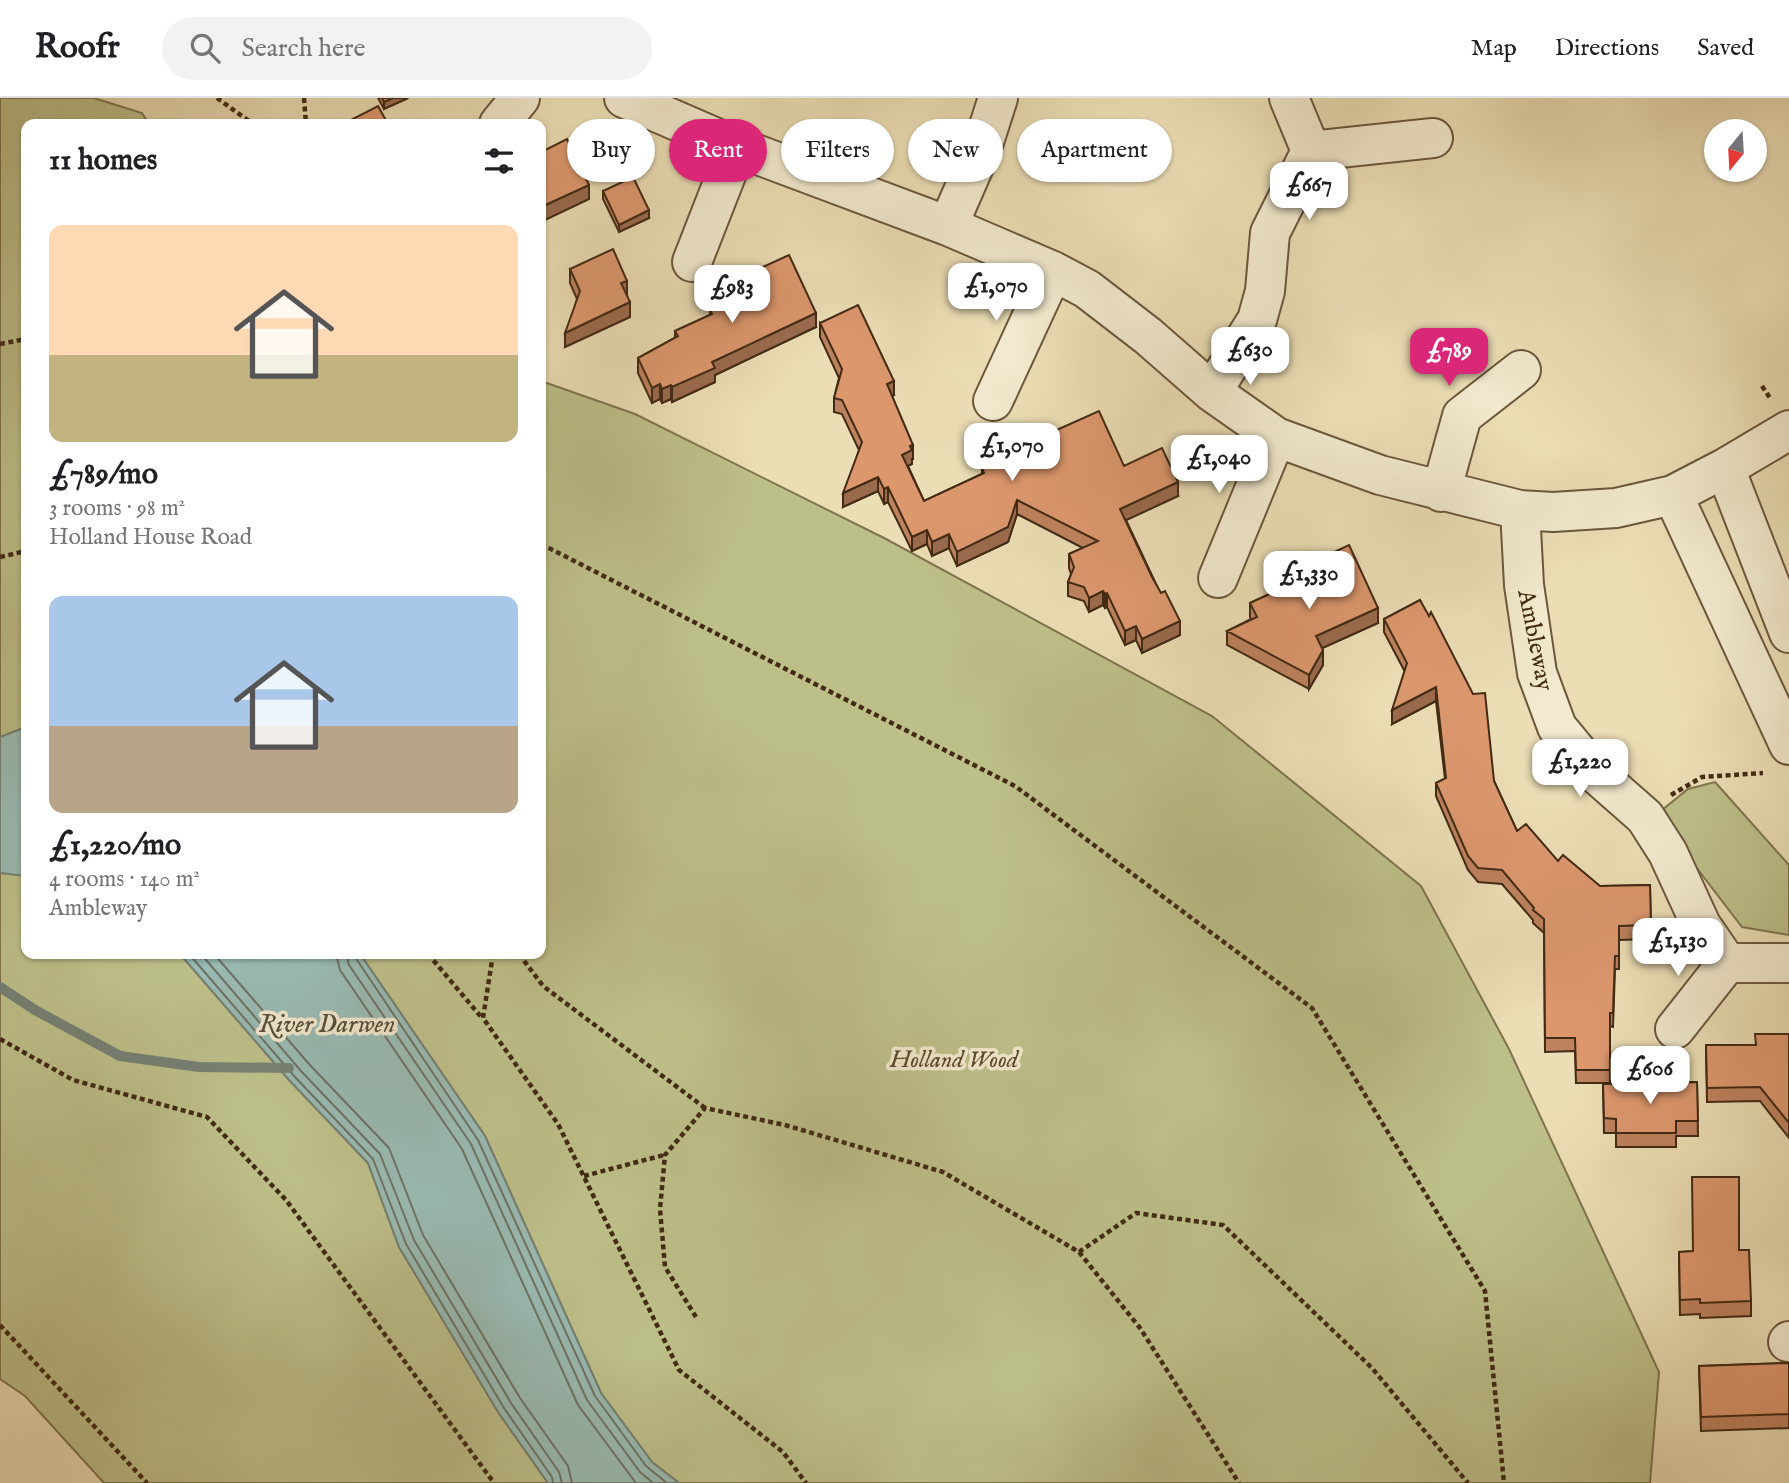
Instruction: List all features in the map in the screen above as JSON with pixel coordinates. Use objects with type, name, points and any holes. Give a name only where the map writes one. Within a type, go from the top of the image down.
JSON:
[{"type":"street","points":[[503,119],[520,98]]},
{"type":"street","points":[[948,226],[982,148],[998,98]]},
{"type":"street","points":[[1212,392],[1257,320],[1265,291],[1270,233],[1311,150],[1289,98]]},
{"type":"street","points":[[633,100],[675,119]]},
{"type":"street","points":[[1311,150],[1433,138]]},
{"type":"street","points":[[767,158],[948,226],[1053,271],[1087,289],[1212,392],[1276,437],[1369,471],[1441,492],[1520,510],[1553,512],[1603,509],[1673,495],[1789,430]]},
{"type":"street","points":[[692,262],[723,182]]},
{"type":"street","points":[[993,401],[1053,271]]},
{"type":"street","points":[[1441,492],[1462,416],[1521,370]]},
{"type":"street","points":[[1219,578],[1276,437]]},
{"type":"street","points":[[1725,468],[1789,633]]},
{"type":"street","points":[[1673,495],[1789,745]]},
{"type":"street","name":"Ambleway","points":[[1520,510],[1524,585],[1538,673],[1557,727],[1595,773],[1645,817],[1668,853],[1701,925],[1727,963]]},
{"type":"street","points":[[1675,1029],[1727,963],[1789,963]]},
{"type":"path","points":[[218,98],[246,119]]},
{"type":"path","points":[[303,98],[305,119]]},
{"type":"path","points":[[0,344],[21,340]]},
{"type":"path","points":[[546,547],[1015,786],[1311,1008],[1485,1291],[1504,1483]]},
{"type":"path","points":[[0,557],[21,552]]},
{"type":"path","points":[[1645,817],[1677,791],[1702,777],[1763,773]]},
{"type":"path","points":[[432,959],[483,1018],[558,1124],[679,1370],[783,1452],[806,1483]]},
{"type":"path","points":[[483,1018],[492,959]]},
{"type":"path","points":[[523,959],[543,986],[705,1108],[785,1125],[943,1172],[1079,1252],[1140,1328],[1239,1483]]},
{"type":"path","points":[[0,1039],[73,1080],[207,1117],[286,1200],[494,1483]]},
{"type":"path","points":[[584,1176],[664,1155],[705,1108]]},
{"type":"path","points":[[664,1155],[660,1209],[665,1267],[696,1317]]},
{"type":"path","points":[[1079,1252],[1136,1213],[1223,1225],[1372,1368],[1468,1483]]},
{"type":"path","points":[[0,1325],[147,1483]]},
{"type":"green space","points":[[0,98],[94,98],[142,113],[146,119],[21,119],[21,729],[0,737]]},
{"type":"green space","name":"Holland Wood","points":[[546,383],[635,414],[886,539],[1212,716],[1421,886],[1509,1049],[1659,1372],[1650,1483],[679,1483],[652,1462],[601,1393],[485,1136],[363,959],[546,959]]},
{"type":"green space","points":[[1715,782],[1789,865],[1789,935],[1742,927],[1656,815],[1688,789]]},
{"type":"green space","points":[[0,872],[21,874],[21,959],[184,959],[290,1081],[368,1163],[399,1247],[498,1412],[548,1483],[104,1483],[25,1396],[0,1379]]},
{"type":"water","points":[[21,729],[21,875],[0,873],[0,737]]},
{"type":"water","name":"River Darwen","points":[[184,959],[363,959],[485,1136],[601,1393],[652,1462],[679,1483],[548,1483],[498,1412],[399,1247],[368,1163],[290,1081]]},
{"type":"building","points":[[378,106],[385,119],[353,119]]},
{"type":"building","points":[[567,139],[567,182],[588,182],[589,185],[546,205],[546,150]]},
{"type":"building","points":[[622,182],[635,182],[649,210],[619,225],[603,191]]},
{"type":"building","points":[[613,249],[627,281],[621,283],[630,302],[565,333],[580,291],[570,269]]},
{"type":"building","points":[[789,255],[816,313],[712,362],[715,368],[672,387],[671,385],[662,389],[660,384],[652,388],[638,358],[678,336],[675,331],[712,314],[710,309],[740,295],[737,287],[740,286],[739,283],[756,274],[754,271]]},
{"type":"building","points":[[858,305],[894,381],[887,384],[913,445],[910,446],[912,450],[902,455],[924,501],[984,473],[982,468],[1025,448],[1023,445],[1099,411],[1124,466],[1162,448],[1178,482],[1120,509],[1152,577],[1161,593],[1165,591],[1180,621],[1142,639],[1136,626],[1125,631],[1107,593],[1103,591],[1089,598],[1084,587],[1068,582],[1074,567],[1069,554],[1098,541],[1017,500],[1008,527],[957,552],[949,534],[932,542],[927,530],[912,537],[888,487],[884,489],[878,477],[843,493],[862,442],[842,400],[834,398],[842,369],[820,323]]},
{"type":"building","points":[[1349,545],[1378,608],[1316,636],[1323,650],[1309,675],[1227,631],[1257,617],[1250,603],[1319,571],[1315,561]]},
{"type":"building","points":[[1420,600],[1429,616],[1431,612],[1473,694],[1485,693],[1494,781],[1517,831],[1526,824],[1558,861],[1563,855],[1600,886],[1650,885],[1651,925],[1619,926],[1619,956],[1615,956],[1613,1013],[1610,1013],[1610,1070],[1576,1070],[1575,1038],[1545,1038],[1544,919],[1533,910],[1502,870],[1478,868],[1468,856],[1436,783],[1446,778],[1436,687],[1392,710],[1407,663],[1384,619]]},
{"type":"building","points":[[1755,1034],[1789,1034],[1789,1123],[1760,1087],[1707,1088],[1706,1045],[1756,1045]]},
{"type":"building","points":[[1697,1082],[1698,1121],[1676,1121],[1676,1133],[1616,1133],[1616,1119],[1604,1118],[1603,1084]]},
{"type":"building","points":[[1692,1177],[1739,1177],[1739,1250],[1749,1250],[1751,1301],[1700,1303],[1700,1299],[1680,1300],[1679,1252],[1693,1251]]},
{"type":"building","points":[[1789,1363],[1789,1414],[1701,1417],[1699,1366]]},
{"type":"waterway","points":[[0,987],[35,1010],[120,1056],[199,1067],[289,1068]]}]
